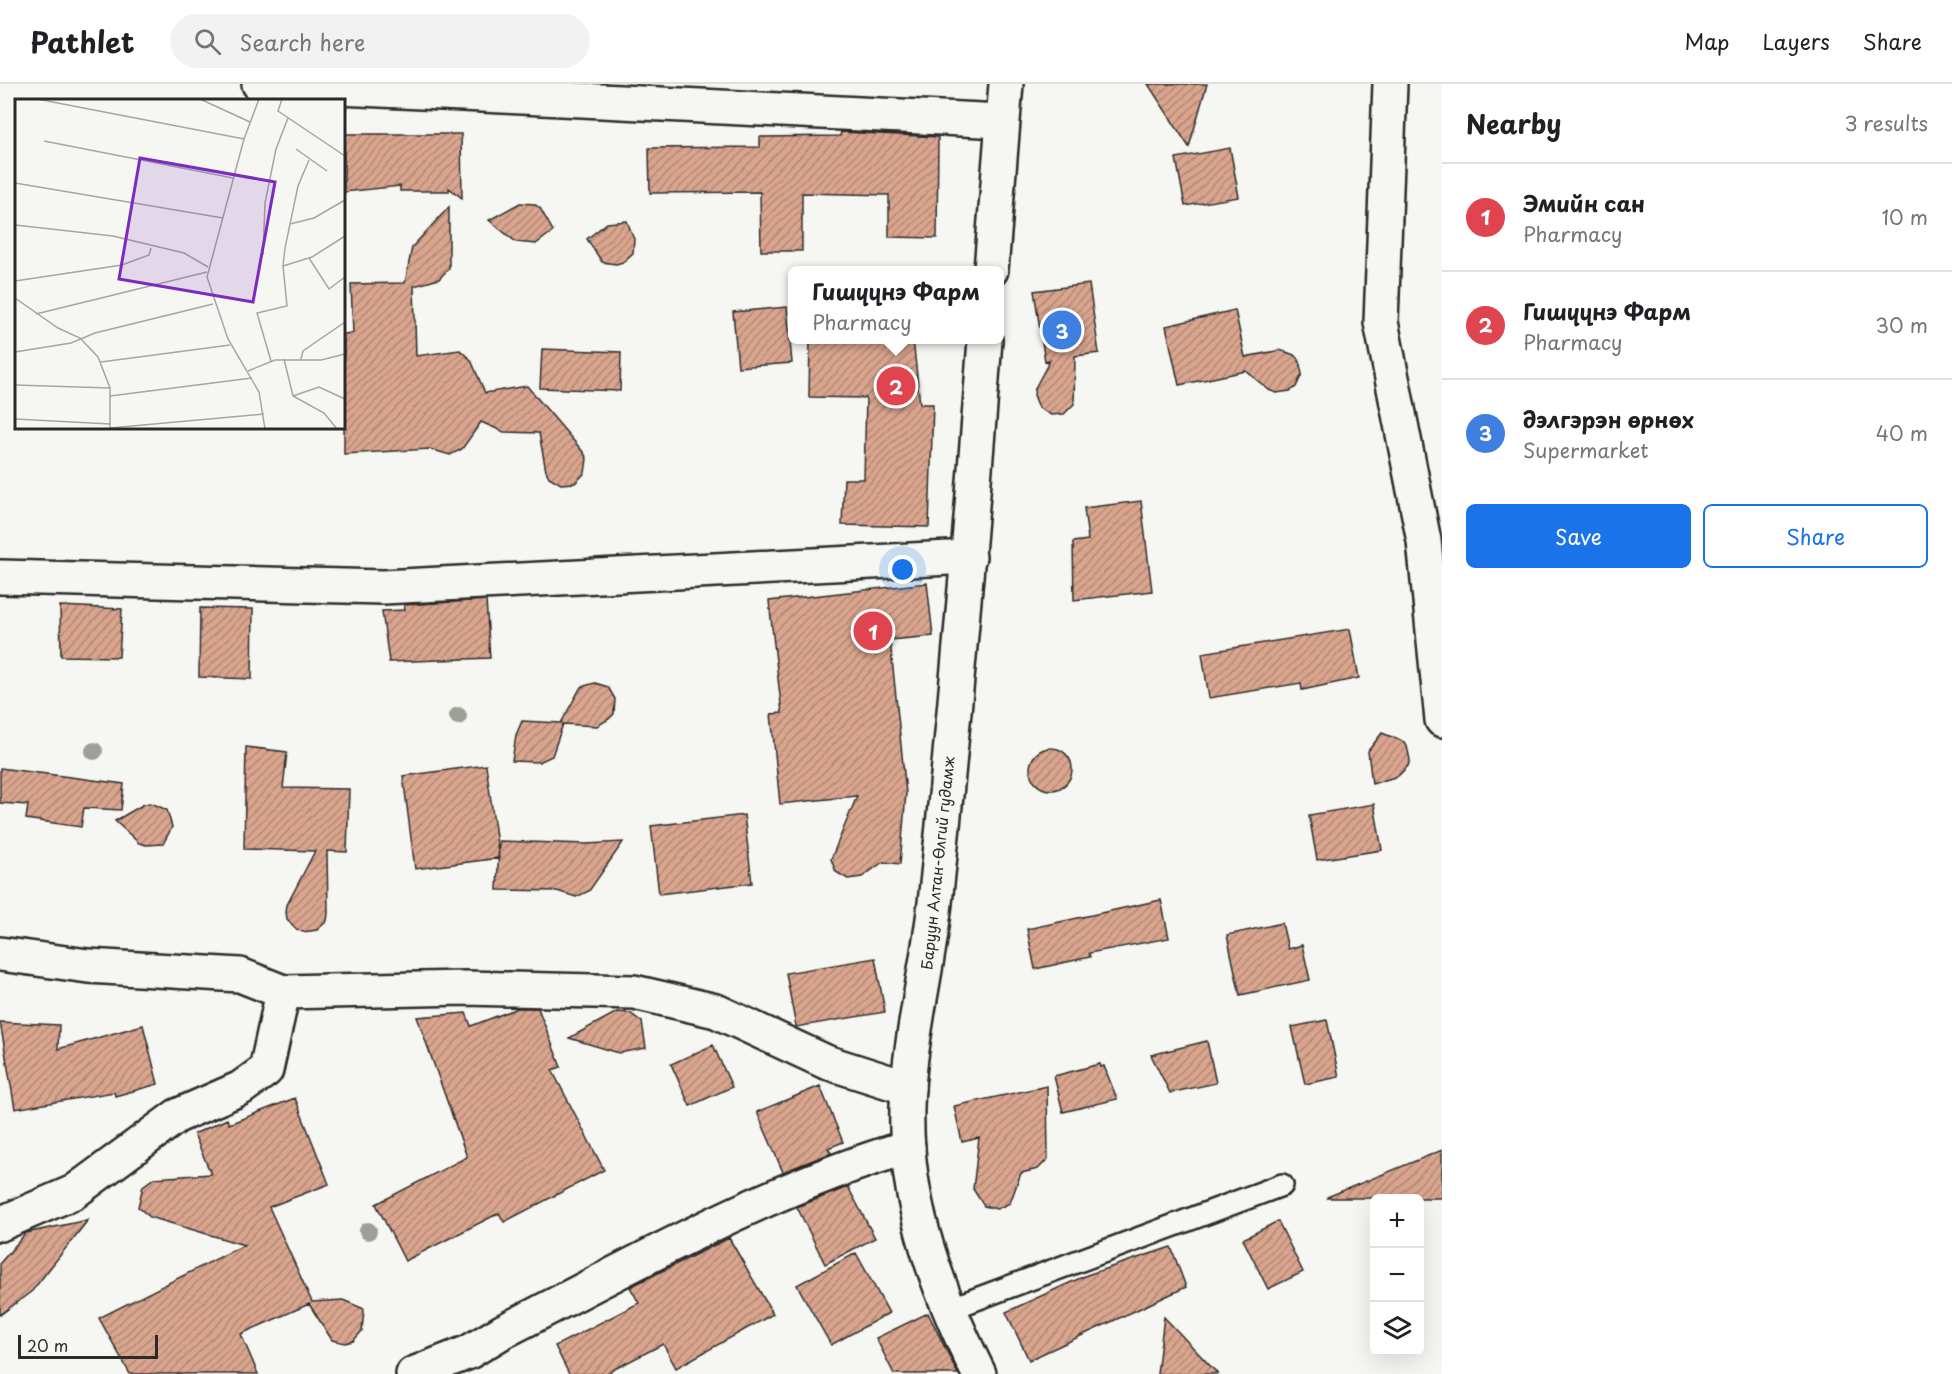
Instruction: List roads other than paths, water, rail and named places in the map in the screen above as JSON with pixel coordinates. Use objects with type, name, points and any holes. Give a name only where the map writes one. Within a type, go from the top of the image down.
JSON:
[{"type":"street","points":[[259,84],[1002,121]]},
{"type":"street","points":[[991,266],[1006,84]]},
{"type":"street","points":[[1390,84],[1381,322],[1424,541],[1442,720]]},
{"type":"street","name":"Баруун Алтан-Өлгий гудамж","points":[[979,1374],[948,1310],[918,1211],[908,1147],[908,1088],[934,906],[969,557],[985,344]]},
{"type":"street","points":[[0,577],[383,587],[969,557]]},
{"type":"street","points":[[0,954],[88,966],[240,975],[283,992],[465,988],[634,992],[716,1011],[826,1062],[908,1088]]},
{"type":"street","points":[[0,1224],[74,1192],[177,1116],[241,1088],[266,1070],[283,992]]},
{"type":"street","points":[[414,1374],[469,1352],[502,1332],[723,1219],[856,1162],[908,1147]]},
{"type":"lane","points":[[948,1310],[1282,1185]]},
{"type":"place","name":"дэлгэрэн өрнөх","points":[[1062,330]]},
{"type":"place","name":"Гишүүнэ Фарм","points":[[896,386]]},
{"type":"place","name":"Эмийн сан","points":[[873,631]]}]
